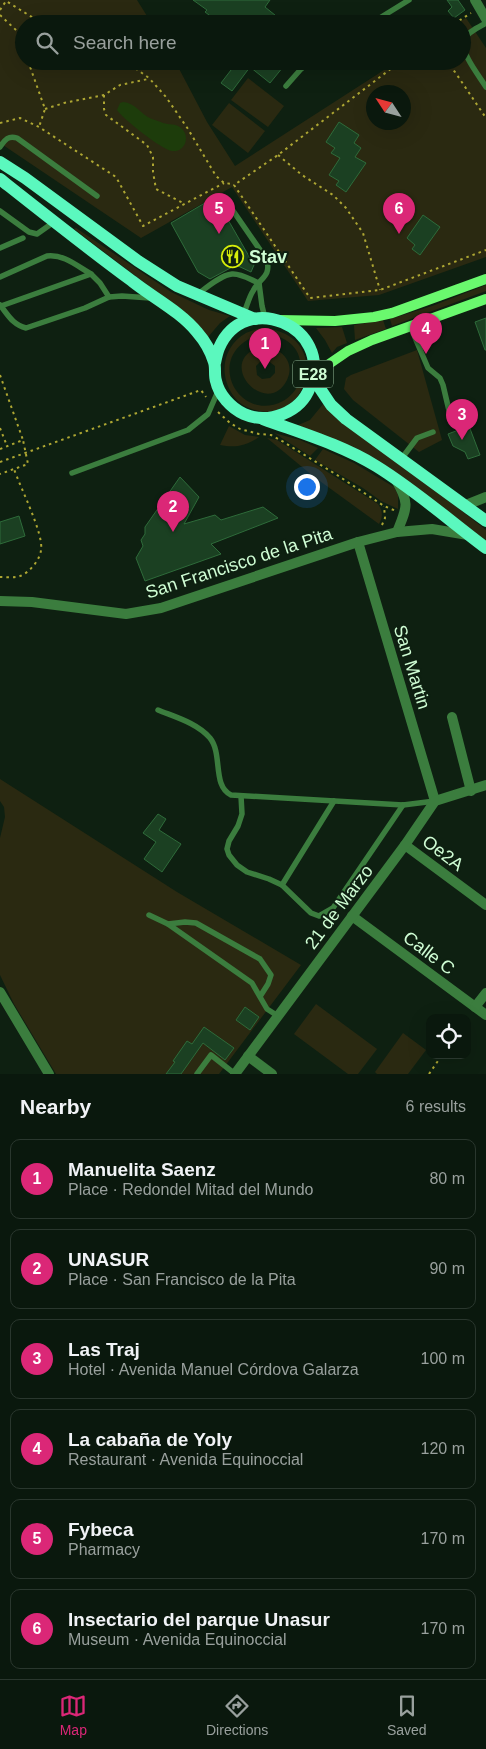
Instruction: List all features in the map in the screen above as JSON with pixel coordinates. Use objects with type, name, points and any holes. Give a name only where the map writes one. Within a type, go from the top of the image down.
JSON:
[{"type":"main road","name":"E28","points":[[0,162],[177,286],[255,317],[278,320],[294,328],[306,340],[313,355],[313,376],[310,388],[304,398],[285,414],[273,418],[261,418]]},
{"type":"main road","points":[[0,179],[156,300],[180,316],[197,332],[214,363],[218,389]]},
{"type":"main road","points":[[59,225],[75,214]]},
{"type":"main road","points":[[278,320],[335,321],[374,317],[392,313],[486,279]]},
{"type":"main road","points":[[313,376],[348,352],[372,340],[486,299]]},
{"type":"main road","points":[[214,363],[219,347],[228,334],[240,324],[255,317]]},
{"type":"main road","name":"E28","points":[[313,376],[331,405],[346,419],[486,521]]},
{"type":"main road","name":"E28","points":[[218,389],[235,409],[244,414],[261,418],[342,449],[374,465],[396,479],[486,548]]},
{"type":"street","points":[[477,4],[486,19]]},
{"type":"street","points":[[396,479],[405,496],[407,508],[397,532]]},
{"type":"street","points":[[466,505],[486,497]]},
{"type":"street","name":"San Francisco de la Pita","points":[[0,601],[32,602],[126,614],[161,608],[358,542],[397,532],[432,529],[468,535]]},
{"type":"street","name":"San Martin","points":[[358,542],[435,801]]},
{"type":"street","points":[[452,717],[478,788],[486,795]]},
{"type":"street","points":[[435,801],[478,788]]},
{"type":"street","name":"21 de Marzo","points":[[235,1074],[405,845],[435,801]]},
{"type":"street","name":"Oe2A","points":[[405,845],[486,905]]},
{"type":"street","name":"Calle C","points":[[352,916],[486,1015]]},
{"type":"street","points":[[0,992],[49,1074]]},
{"type":"street","points":[[475,1007],[486,993]]},
{"type":"street","points":[[248,1056],[272,1074]]},
{"type":"lane","points":[[385,15],[409,0]]},
{"type":"lane","points":[[471,33],[486,23]]},
{"type":"lane","points":[[471,61],[486,86]]},
{"type":"lane","points":[[286,86],[300,70]]},
{"type":"lane","points":[[0,147],[8,138],[12,136],[17,138],[96,196]]},
{"type":"lane","points":[[227,202],[267,260],[269,268],[267,274],[252,292],[255,317]]},
{"type":"lane","points":[[1,214],[29,232],[37,234],[59,225]]},
{"type":"lane","points":[[0,248],[23,238]]},
{"type":"lane","points":[[0,277],[47,256],[54,255],[63,257],[90,274],[100,283],[109,297]]},
{"type":"lane","points":[[90,274],[0,306],[18,326],[26,328],[85,308],[109,297],[147,297],[156,300]]},
{"type":"lane","points":[[196,295],[231,274],[259,282]]},
{"type":"lane","points":[[255,317],[262,306],[259,282]]},
{"type":"lane","points":[[410,326],[428,368],[440,378],[451,418]]},
{"type":"lane","points":[[72,473],[188,430],[208,414],[218,389]]},
{"type":"lane","points":[[402,458],[417,438],[433,432]]},
{"type":"lane","points":[[158,710],[198,727],[211,739],[216,752],[221,786],[226,792],[241,796],[403,805],[435,801]]},
{"type":"lane","points":[[241,796],[242,814],[238,826],[229,841],[227,849],[229,855],[237,866],[247,872],[282,885],[311,913],[319,916],[333,908],[403,805]]},
{"type":"lane","points":[[282,885],[334,801]]},
{"type":"lane","points":[[149,915],[168,924],[252,983],[267,1009],[278,1016]]},
{"type":"lane","points":[[168,924],[196,923],[260,959],[271,975],[268,984],[260,995]]},
{"type":"lane","points":[[197,1074],[210,1055],[235,1074]]},
{"type":"path","points":[[0,10],[6,1],[29,15]]},
{"type":"path","points":[[464,15],[477,4]]},
{"type":"path","points":[[0,16],[15,29]]},
{"type":"path","points":[[31,70],[46,109],[39,127]]},
{"type":"path","points":[[138,70],[149,78],[166,97],[188,128],[216,176],[224,183]]},
{"type":"path","points":[[0,123],[20,118],[39,127],[116,177],[143,226],[224,183],[234,184],[278,155],[388,70]]},
{"type":"path","points":[[453,70],[486,118]]},
{"type":"path","points":[[46,109],[64,103],[104,95],[120,85],[149,78]]},
{"type":"path","points":[[104,95],[106,115],[147,145],[153,157],[156,190],[186,204]]},
{"type":"path","points":[[278,155],[302,175],[333,195],[346,208],[364,233],[380,290]]},
{"type":"path","points":[[234,184],[310,298],[380,290],[486,250]]},
{"type":"path","points":[[0,374],[23,440],[28,464],[0,474]]},
{"type":"path","points":[[0,462],[201,390],[212,406],[230,423],[240,429],[271,435],[337,474],[384,506],[398,512]]},
{"type":"path","points":[[0,428],[6,446]]},
{"type":"path","points":[[0,449],[23,440]]},
{"type":"path","points":[[0,577],[20,576],[30,570],[42,550],[40,536],[14,470]]},
{"type":"path","points":[[378,530],[385,518],[384,506]]},
{"type":"path","points":[[429,1074],[439,1059]]},
{"type":"shaded area","points":[[0,0],[137,0],[146,15],[15,15],[15,70],[180,70],[207,122],[235,166],[384,70],[471,70],[471,26],[486,48],[486,257],[379,295],[308,301],[232,187],[141,238],[0,143]]},
{"type":"shaded area","points":[[248,78],[284,106],[268,127],[231,100]]},
{"type":"shaded area","points":[[123,102],[135,106],[152,119],[179,126],[186,135],[183,147],[177,151],[172,151],[143,133],[126,120],[117,110],[120,103]]},
{"type":"shaded area","points":[[229,103],[265,131],[248,153],[212,125]]},
{"type":"shaded area","points":[[76,228],[171,292],[209,310],[230,316],[220,323],[208,337],[166,299],[74,229]]},
{"type":"shaded area","points":[[486,285],[486,291],[392,326],[390,319],[432,306]]},
{"type":"shaded area","points":[[383,320],[386,329],[355,340],[354,325]]},
{"type":"shaded area","points":[[342,327],[347,343],[337,347],[332,353],[316,328]]},
{"type":"shaded area","points":[[260,328],[283,333],[298,344],[305,358],[306,374],[301,390],[291,403],[277,410],[259,411],[244,405],[236,399],[226,382],[225,363],[231,346],[246,333]],"holes":[[[261,334],[286,340],[292,345],[300,358],[301,367],[297,388],[292,394],[283,401],[266,406],[252,403],[240,395],[232,383],[229,369],[233,355],[243,343]]]},
{"type":"shaded area","points":[[262,346],[275,349],[285,356],[288,361],[289,373],[287,380],[278,391],[268,394],[257,391],[248,384],[243,374],[242,363],[248,353]],"holes":[[[267,360],[275,366],[275,373],[270,378],[262,379],[257,375],[256,366],[261,361]]]},
{"type":"shaded area","points":[[417,350],[442,440],[419,452],[353,400],[344,389],[346,378],[351,375]]},
{"type":"shaded area","points":[[324,403],[486,530],[486,542],[457,519],[296,426],[310,420]]},
{"type":"shaded area","points":[[229,426],[245,435],[259,437],[240,446],[220,445]]},
{"type":"shaded area","points":[[274,433],[300,440],[318,448],[310,456]]},
{"type":"shaded area","points":[[267,438],[277,440],[378,504],[382,514],[379,524],[313,476]]},
{"type":"shaded area","points":[[323,449],[354,463],[394,487],[398,495],[398,509],[381,501],[363,488],[315,460]]},
{"type":"shaded area","points":[[0,779],[177,892],[301,965],[219,1074],[56,1074],[14,1004],[0,975],[0,838],[5,817],[4,807],[0,801]]},
{"type":"shaded area","points":[[316,1004],[377,1049],[358,1074],[348,1074],[294,1034]]},
{"type":"shaded area","points":[[403,1033],[426,1050],[408,1074],[377,1074],[375,1072]]},
{"type":"building","points":[[193,0],[270,0],[265,7],[275,15],[209,15],[205,12],[207,10]]},
{"type":"building","points":[[447,0],[458,0],[465,10],[458,15],[451,15],[448,11],[452,7]]},
{"type":"building","points":[[231,70],[248,70],[232,91],[221,83]]},
{"type":"building","points":[[254,70],[281,70],[270,83]]},
{"type":"building","points":[[339,122],[359,135],[354,143],[361,148],[355,157],[366,163],[346,192],[336,185],[339,181],[329,175],[340,158],[331,153],[335,148],[326,142]]},
{"type":"building","points":[[215,197],[254,265],[251,272],[236,265],[210,279],[198,272],[171,223]]},
{"type":"building","points":[[423,215],[440,227],[420,255],[412,249],[415,245],[407,238]]},
{"type":"building","points":[[486,318],[486,350],[485,350],[475,322]]},
{"type":"building","points":[[469,426],[480,455],[468,459],[465,452],[453,446],[448,434]]},
{"type":"building","points":[[180,477],[199,497],[184,524],[215,515],[221,520],[263,507],[278,518],[211,544],[221,554],[145,581],[136,558],[143,546],[141,540],[145,534],[145,527]]},
{"type":"building","points":[[19,516],[25,536],[0,544],[0,522]]},
{"type":"building","points":[[158,814],[166,819],[159,830],[181,844],[162,872],[144,859],[156,842],[143,833]]},
{"type":"building","points":[[245,1007],[259,1017],[250,1030],[236,1020]]},
{"type":"building","points":[[204,1027],[234,1048],[225,1060],[203,1043],[181,1074],[166,1074],[187,1041],[192,1044]]},
{"type":"place","name":"Fybeca","points":[[219,234]]},
{"type":"place","name":"Insectario del parque Unasur","points":[[399,234]]},
{"type":"place","name":"Stav","points":[[233,257]]},
{"type":"place","name":"La cabaña de Yoly","points":[[426,354]]},
{"type":"place","name":"Manuelita Saenz","points":[[265,369]]},
{"type":"place","name":"Las Traj","points":[[462,440]]},
{"type":"place","name":"UNASUR","points":[[173,532]]}]
